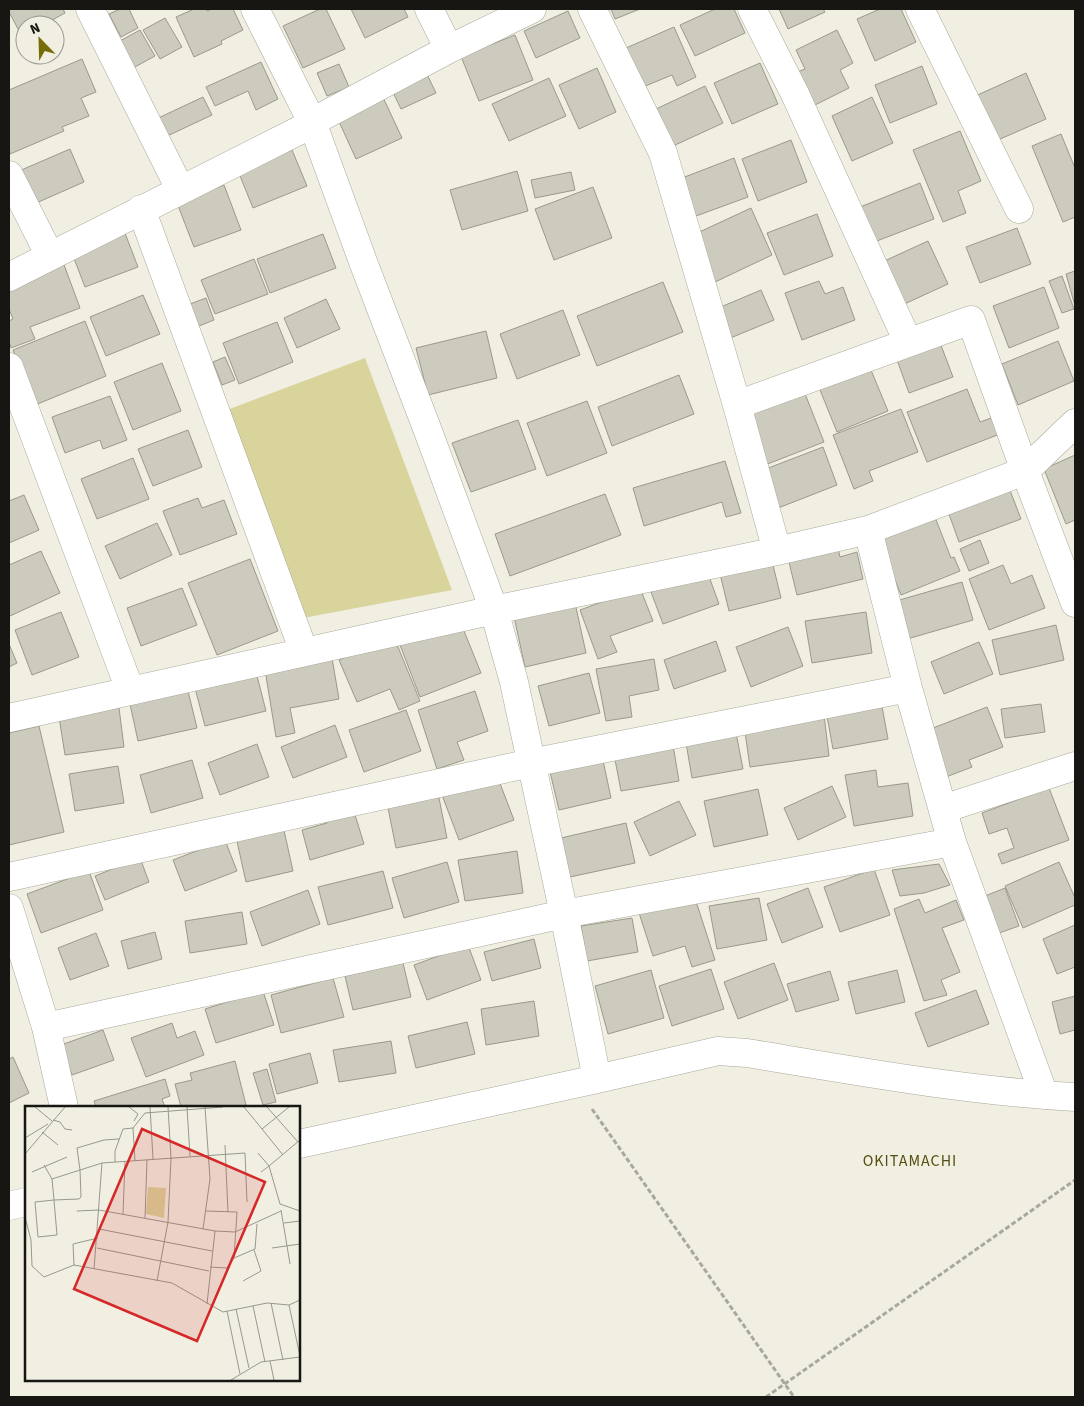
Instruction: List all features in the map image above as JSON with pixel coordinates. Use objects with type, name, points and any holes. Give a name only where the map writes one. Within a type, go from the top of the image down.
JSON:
[{"type":"street","points":[[90,9],[180,189]]},
{"type":"street","points":[[255,9],[312,122],[494,610],[514,682],[597,1079]]},
{"type":"street","points":[[429,9],[450,49]]},
{"type":"street","points":[[9,277],[300,130],[450,49],[532,9]]},
{"type":"street","points":[[592,9],[663,153],[737,405],[776,551]]},
{"type":"street","points":[[752,9],[795,94],[908,342]]},
{"type":"street","points":[[920,9],[1019,209]]},
{"type":"street","points":[[9,175],[50,256]]},
{"type":"street","points":[[141,209],[304,652]]},
{"type":"street","points":[[737,405],[971,320],[1075,603]]},
{"type":"street","points":[[9,367],[130,690]]},
{"type":"street","points":[[9,718],[494,610],[868,530],[1025,471],[1075,423]]},
{"type":"street","points":[[868,530],[908,688],[952,842],[1044,1095]]},
{"type":"street","points":[[9,877],[530,763],[908,688]]},
{"type":"street","points":[[943,809],[1075,766]]},
{"type":"street","points":[[46,1027],[564,914],[952,842]]},
{"type":"street","points":[[9,908],[15,954],[46,1027],[64,1106]]},
{"type":"street","points":[[300,1144],[718,1051],[933,1083],[1075,1097]]},
{"type":"street","points":[[9,1206],[25,1202]]},
{"type":"path","points":[[597,1079],[588,1102],[794,1397]]},
{"type":"path","points":[[766,1397],[1075,1180]]},
{"type":"shaded area","points":[[365,358],[452,590],[303,618],[227,410]]},
{"type":"building","points":[[9,9],[63,9],[65,13],[61,15],[15,15],[15,23]]},
{"type":"building","points":[[120,9],[129,9],[138,28],[121,37],[109,14]]},
{"type":"building","points":[[194,9],[205,9],[207,11],[212,9],[233,9],[243,30],[221,41],[222,44],[194,57],[176,17]]},
{"type":"building","points":[[320,9],[326,9],[345,49],[303,68],[283,26]]},
{"type":"building","points":[[351,9],[404,9],[408,17],[365,38]]},
{"type":"building","points":[[611,9],[640,9],[615,19]]},
{"type":"building","points":[[715,9],[734,9],[745,33],[695,56],[680,25]]},
{"type":"building","points":[[779,9],[823,9],[825,12],[788,29]]},
{"type":"building","points":[[880,9],[901,9],[916,42],[875,61],[857,19]]},
{"type":"building","points":[[568,11],[580,38],[536,58],[524,31]]},
{"type":"building","points":[[165,18],[182,47],[160,59],[143,30]]},
{"type":"building","points":[[674,27],[696,77],[677,86],[672,75],[643,87],[626,48]]},
{"type":"building","points":[[140,30],[155,56],[133,68],[118,42]]},
{"type":"building","points":[[837,30],[853,63],[840,70],[849,88],[813,106],[797,72],[805,69],[796,50]]},
{"type":"building","points":[[515,35],[533,80],[479,101],[458,49],[480,49]]},
{"type":"building","points":[[82,59],[96,92],[81,98],[89,116],[62,127],[64,131],[10,154],[9,90]]},
{"type":"building","points":[[261,62],[278,99],[256,110],[248,91],[215,106],[206,87]]},
{"type":"building","points":[[760,63],[778,104],[732,124],[714,83]]},
{"type":"building","points":[[339,64],[349,87],[327,96],[317,73]]},
{"type":"building","points":[[922,66],[937,104],[890,123],[875,85]]},
{"type":"building","points":[[424,68],[436,93],[401,109],[389,84]]},
{"type":"building","points":[[597,68],[616,112],[579,129],[559,85]]},
{"type":"building","points":[[1026,73],[1046,119],[991,143],[971,98]]},
{"type":"building","points":[[549,78],[566,116],[509,141],[492,104]]},
{"type":"building","points":[[705,86],[723,123],[673,146],[656,109]]},
{"type":"building","points":[[381,93],[402,138],[356,159],[336,115]]},
{"type":"building","points":[[203,97],[212,115],[163,138],[154,120]]},
{"type":"building","points":[[872,97],[893,143],[852,161],[832,116]]},
{"type":"building","points":[[960,131],[981,181],[958,191],[966,213],[943,222],[913,150]]},
{"type":"building","points":[[1061,134],[1075,168],[1075,217],[1063,222],[1032,146]]},
{"type":"building","points":[[791,140],[807,182],[758,201],[742,159]]},
{"type":"building","points":[[70,149],[84,182],[34,204],[19,171]]},
{"type":"building","points":[[292,150],[307,186],[253,208],[238,171]]},
{"type":"building","points":[[734,158],[748,197],[696,216],[682,178]]},
{"type":"building","points":[[517,171],[528,211],[462,230],[450,190]]},
{"type":"building","points":[[571,172],[575,190],[535,198],[531,180]]},
{"type":"building","points":[[920,183],[934,219],[869,244],[855,209]]},
{"type":"building","points":[[224,185],[241,230],[194,247],[177,203]]},
{"type":"building","points":[[593,187],[612,238],[554,260],[535,209]]},
{"type":"building","points":[[751,208],[772,255],[715,282],[693,235]]},
{"type":"building","points":[[817,214],[833,256],[784,275],[767,233]]},
{"type":"building","points":[[123,228],[138,267],[85,287],[70,248]]},
{"type":"building","points":[[1017,228],[1031,264],[980,283],[966,247]]},
{"type":"building","points":[[323,234],[336,268],[270,293],[257,259]]},
{"type":"building","points":[[928,241],[948,284],[900,306],[880,263]]},
{"type":"building","points":[[254,259],[268,294],[215,314],[201,280]]},
{"type":"building","points":[[63,262],[80,308],[30,327],[35,339],[11,348],[9,321],[13,319],[9,309],[9,286]]},
{"type":"building","points":[[1075,271],[1075,306],[1066,274]]},
{"type":"building","points":[[1062,276],[1074,309],[1062,313],[1049,281]]},
{"type":"building","points":[[819,281],[825,294],[843,287],[855,320],[802,340],[785,293]]},
{"type":"building","points":[[663,282],[683,332],[597,366],[577,316]]},
{"type":"building","points":[[1044,287],[1059,328],[1009,348],[993,306]]},
{"type":"building","points":[[761,290],[774,320],[728,339],[716,309]]},
{"type":"building","points":[[143,295],[160,334],[106,356],[90,317]]},
{"type":"building","points":[[206,298],[214,320],[199,326],[190,304]]},
{"type":"building","points":[[326,299],[340,329],[297,348],[284,318]]},
{"type":"building","points":[[563,310],[580,355],[517,379],[500,334]]},
{"type":"building","points":[[85,321],[106,376],[35,405],[13,350]]},
{"type":"building","points":[[277,322],[293,362],[239,384],[223,343]]},
{"type":"building","points":[[486,331],[497,378],[428,395],[416,348]]},
{"type":"building","points":[[939,340],[953,377],[909,393],[896,357]]},
{"type":"building","points":[[1058,341],[1074,381],[1018,405],[1002,364]]},
{"type":"building","points":[[225,357],[235,380],[222,385],[213,362]]},
{"type":"building","points":[[162,363],[181,411],[133,430],[114,382]]},
{"type":"building","points":[[868,363],[888,411],[837,432],[818,385]]},
{"type":"building","points":[[679,375],[694,414],[612,446],[598,407]]},
{"type":"building","points":[[802,386],[824,442],[765,465],[743,409]]},
{"type":"building","points":[[967,389],[980,422],[994,417],[1000,434],[927,462],[907,412]]},
{"type":"building","points":[[110,396],[127,440],[103,449],[100,440],[65,453],[52,417]]},
{"type":"building","points":[[587,401],[607,453],[547,476],[527,423]]},
{"type":"building","points":[[901,409],[918,452],[869,471],[873,481],[854,489],[833,435]]},
{"type":"building","points":[[518,420],[536,469],[471,492],[452,443]]},
{"type":"building","points":[[188,430],[202,467],[153,486],[138,449]]},
{"type":"building","points":[[823,447],[837,485],[773,510],[758,472]]},
{"type":"building","points":[[1075,455],[1075,520],[1066,524],[1044,469]]},
{"type":"building","points":[[133,458],[149,499],[97,519],[81,479]]},
{"type":"building","points":[[725,461],[741,513],[726,517],[722,502],[644,526],[633,488]]},
{"type":"building","points":[[1006,480],[1021,519],[959,542],[945,503]]},
{"type":"building","points":[[605,494],[621,535],[510,576],[495,534]]},
{"type":"building","points":[[24,495],[39,530],[9,543],[9,501]]},
{"type":"building","points":[[198,498],[202,508],[224,500],[237,534],[180,555],[163,511]]},
{"type":"building","points":[[931,507],[951,558],[954,557],[960,571],[901,595],[875,529]]},
{"type":"building","points":[[157,523],[172,555],[120,579],[105,546]]},
{"type":"building","points":[[836,539],[840,557],[857,552],[863,579],[797,595],[786,550]]},
{"type":"building","points":[[980,540],[989,563],[969,571],[960,549]]},
{"type":"building","points":[[41,551],[60,593],[10,616],[9,565]]},
{"type":"building","points":[[250,559],[278,631],[217,655],[188,583]]},
{"type":"building","points":[[772,561],[781,598],[729,611],[720,574]]},
{"type":"building","points":[[1003,565],[1011,584],[1032,575],[1045,608],[989,630],[969,579]]},
{"type":"building","points":[[707,571],[719,604],[663,624],[651,592]]},
{"type":"building","points":[[962,582],[973,620],[907,639],[896,601]]},
{"type":"building","points":[[182,588],[197,625],[141,646],[127,608]]},
{"type":"building","points":[[640,588],[653,621],[610,636],[617,652],[598,659],[580,610]]},
{"type":"building","points":[[575,603],[586,653],[525,667],[514,617]]},
{"type":"building","points":[[61,612],[79,657],[32,675],[15,630]]},
{"type":"building","points":[[866,612],[872,653],[812,663],[805,621]]},
{"type":"building","points":[[460,621],[481,673],[420,697],[400,645]]},
{"type":"building","points":[[1056,625],[1064,660],[1000,675],[992,640]]},
{"type":"building","points":[[788,627],[803,666],[751,687],[736,647]]},
{"type":"building","points":[[394,637],[420,701],[399,710],[390,689],[357,702],[339,660]]},
{"type":"building","points":[[716,641],[726,671],[674,689],[664,660]]},
{"type":"building","points":[[979,642],[993,674],[944,694],[931,662]]},
{"type":"building","points":[[9,644],[17,663],[9,667]]},
{"type":"building","points":[[332,658],[339,699],[290,708],[295,733],[276,737],[265,670]]},
{"type":"building","points":[[654,659],[659,690],[629,696],[632,717],[606,721],[596,669]]},
{"type":"building","points":[[256,672],[266,711],[205,726],[195,688]]},
{"type":"building","points":[[589,673],[600,713],[549,726],[538,686]]},
{"type":"building","points":[[188,691],[197,728],[138,741],[130,704]]},
{"type":"building","points":[[475,691],[488,731],[457,742],[464,760],[437,769],[418,710]]},
{"type":"building","points":[[881,701],[888,739],[833,749],[826,711]]},
{"type":"building","points":[[1041,704],[1045,732],[1005,738],[1001,709]]},
{"type":"building","points":[[987,707],[1003,747],[969,760],[972,767],[946,777],[928,730]]},
{"type":"building","points":[[119,708],[124,747],[65,755],[59,717]]},
{"type":"building","points":[[406,710],[421,751],[364,772],[349,730]]},
{"type":"building","points":[[824,715],[829,756],[750,767],[744,725]]},
{"type":"building","points":[[335,725],[347,757],[293,778],[281,747]]},
{"type":"building","points":[[39,726],[64,832],[9,845],[9,733]]},
{"type":"building","points":[[735,728],[743,769],[692,778],[685,737]]},
{"type":"building","points":[[672,739],[679,781],[621,791],[613,749]]},
{"type":"building","points":[[257,744],[269,777],[220,795],[208,763]]},
{"type":"building","points":[[601,751],[611,798],[559,810],[548,763]]},
{"type":"building","points":[[192,760],[203,798],[151,813],[140,775]]},
{"type":"building","points":[[118,766],[124,803],[75,811],[69,774]]},
{"type":"building","points":[[876,770],[878,787],[908,783],[913,816],[854,826],[845,775]]},
{"type":"building","points":[[496,773],[514,820],[459,840],[442,795]]},
{"type":"building","points":[[832,786],[846,817],[798,840],[784,808]]},
{"type":"building","points":[[1049,788],[1069,840],[1002,864],[998,854],[1014,848],[1007,828],[989,834],[982,813]]},
{"type":"building","points":[[758,789],[768,835],[714,847],[704,801]]},
{"type":"building","points":[[438,793],[447,838],[396,848],[387,803]]},
{"type":"building","points":[[679,801],[696,835],[650,856],[634,822]]},
{"type":"building","points":[[352,805],[364,844],[310,860],[302,830],[327,823],[324,813]]},
{"type":"building","points":[[626,823],[635,863],[570,877],[561,838]]},
{"type":"building","points":[[283,826],[293,871],[246,882],[236,837]]},
{"type":"building","points":[[225,840],[237,871],[185,891],[173,860]]},
{"type":"building","points":[[517,851],[523,893],[465,901],[458,860]]},
{"type":"building","points":[[140,858],[149,882],[105,900],[95,876]]},
{"type":"building","points":[[447,862],[459,902],[404,918],[392,878]]},
{"type":"building","points":[[1059,862],[1075,898],[1075,905],[1023,928],[1005,886]]},
{"type":"building","points":[[939,864],[950,885],[924,893],[900,896],[892,870]]},
{"type":"building","points":[[874,869],[890,915],[840,932],[824,887]]},
{"type":"building","points":[[89,871],[103,910],[41,933],[27,894]]},
{"type":"building","points":[[383,871],[393,908],[328,925],[318,887]]},
{"type":"building","points":[[808,888],[823,927],[782,943],[767,904]]},
{"type":"building","points":[[1005,888],[1019,926],[999,933],[985,896]]},
{"type":"building","points":[[308,890],[320,924],[262,946],[250,912]]},
{"type":"building","points":[[694,895],[715,960],[692,967],[685,946],[653,956],[639,913]]},
{"type":"building","points":[[759,898],[767,940],[717,949],[709,906]]},
{"type":"building","points":[[919,899],[925,913],[956,900],[964,920],[942,928],[960,972],[941,980],[947,995],[924,1001],[894,909]]},
{"type":"building","points":[[242,912],[247,944],[190,953],[185,921]]},
{"type":"building","points":[[632,918],[638,952],[587,961],[581,926]]},
{"type":"building","points":[[1075,925],[1075,967],[1057,974],[1043,939]]},
{"type":"building","points":[[155,932],[162,959],[128,969],[121,941]]},
{"type":"building","points":[[96,933],[109,966],[70,980],[58,948]]},
{"type":"building","points":[[534,939],[541,968],[492,981],[484,952]]},
{"type":"building","points":[[468,945],[481,980],[427,1000],[414,965]]},
{"type":"building","points":[[403,963],[411,997],[353,1010],[345,976]]},
{"type":"building","points":[[774,963],[788,1000],[738,1019],[724,982]]},
{"type":"building","points":[[711,969],[724,1009],[672,1026],[659,986]]},
{"type":"building","points":[[651,970],[664,1018],[608,1034],[595,986]]},
{"type":"building","points":[[897,970],[905,1002],[856,1014],[848,982]]},
{"type":"building","points":[[830,971],[839,1000],[796,1012],[787,984]]},
{"type":"building","points":[[333,978],[344,1017],[281,1033],[271,995]]},
{"type":"building","points":[[976,990],[989,1024],[928,1047],[915,1013]]},
{"type":"building","points":[[263,991],[274,1025],[216,1043],[205,1009]]},
{"type":"building","points":[[1075,996],[1075,1030],[1060,1034],[1052,1002]]},
{"type":"building","points":[[534,1001],[539,1036],[486,1045],[481,1009]]},
{"type":"building","points":[[467,1022],[475,1054],[416,1068],[408,1036]]},
{"type":"building","points":[[172,1023],[177,1038],[195,1031],[204,1055],[146,1077],[131,1038]]},
{"type":"building","points":[[103,1030],[114,1060],[72,1075],[61,1045]]},
{"type":"building","points":[[391,1041],[396,1073],[339,1082],[333,1050]]},
{"type":"building","points":[[310,1053],[318,1083],[277,1094],[269,1064]]},
{"type":"building","points":[[13,1057],[29,1093],[9,1103],[9,1059]]},
{"type":"building","points":[[235,1061],[246,1105],[181,1106],[175,1084],[192,1080],[190,1073]]},
{"type":"building","points":[[267,1069],[276,1102],[263,1105],[253,1073]]},
{"type":"building","points":[[165,1079],[170,1096],[162,1099],[165,1106],[96,1106],[94,1101]]},
{"type":"district","name":"OKITAMACHI","points":[[910,1160]]}]
